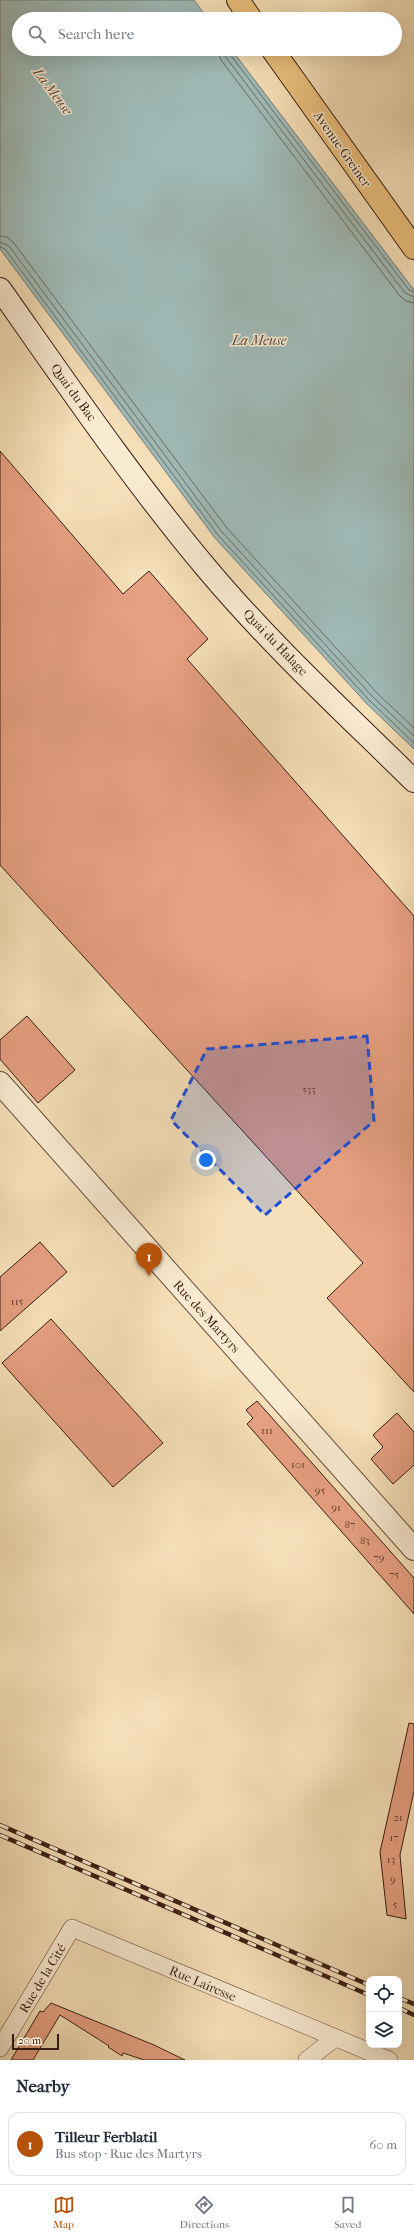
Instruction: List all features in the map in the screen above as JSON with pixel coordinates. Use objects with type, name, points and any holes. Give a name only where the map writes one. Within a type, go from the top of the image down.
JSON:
[{"type":"main road","points":[[238,0],[246,12]]},
{"type":"main road","name":"Avenue Greiner","points":[[277,56],[414,248]]},
{"type":"main road","name":"Quai du Bac","points":[[0,289],[148,494]]},
{"type":"main road","name":"Quai du Halage","points":[[148,494],[210,572],[271,639],[414,781]]},
{"type":"main road","name":"Rue des Martyrs","points":[[0,1083],[414,1549]]},
{"type":"street","name":"Rue Lairesse","points":[[72,1928],[389,2060]]},
{"type":"street","name":"Rue de la Cité","points":[[0,2048],[72,1928]]},
{"type":"street","points":[[307,2060],[335,2038]]},
{"type":"highlighted area","points":[[367,1036],[374,1121],[265,1215],[171,1120],[207,1049]]},
{"type":"water","name":"La Meuse","points":[[0,0],[194,0],[203,12],[12,12],[12,56],[236,56],[414,290],[414,749],[367,704],[215,538],[0,249]]},
{"type":"building","points":[[0,451],[123,594],[149,571],[208,639],[187,659],[414,916],[414,1392],[327,1298],[363,1263],[0,865]]},
{"type":"building","points":[[27,1016],[75,1070],[38,1103],[0,1059],[0,1040]]},
{"type":"building","points":[[40,1242],[67,1272],[0,1331],[0,1277]]},
{"type":"building","points":[[51,1319],[163,1443],[113,1487],[2,1363]]},
{"type":"building","points":[[257,1401],[414,1578],[414,1614],[247,1424],[253,1418],[246,1410]]},
{"type":"building","points":[[397,1413],[414,1432],[414,1465],[393,1484],[371,1459],[383,1447],[373,1435]]},
{"type":"building","points":[[409,1723],[414,1724],[414,1791],[400,1855],[406,1919],[387,1915],[380,1852]]},
{"type":"building","points":[[51,2003],[154,2045],[185,2060],[144,2060],[123,2053],[122,2056],[60,2015],[33,2060],[11,2060],[40,2011],[43,2012]]},
{"type":"railway","points":[[0,1825],[366,1984]]},
{"type":"railway","points":[[0,1835],[366,1994]]},
{"type":"railway","points":[[402,1999],[414,2004]]},
{"type":"railway","points":[[402,2009],[414,2015]]},
{"type":"place","name":"Tilleur Ferblatil","points":[[149,1276]]}]
